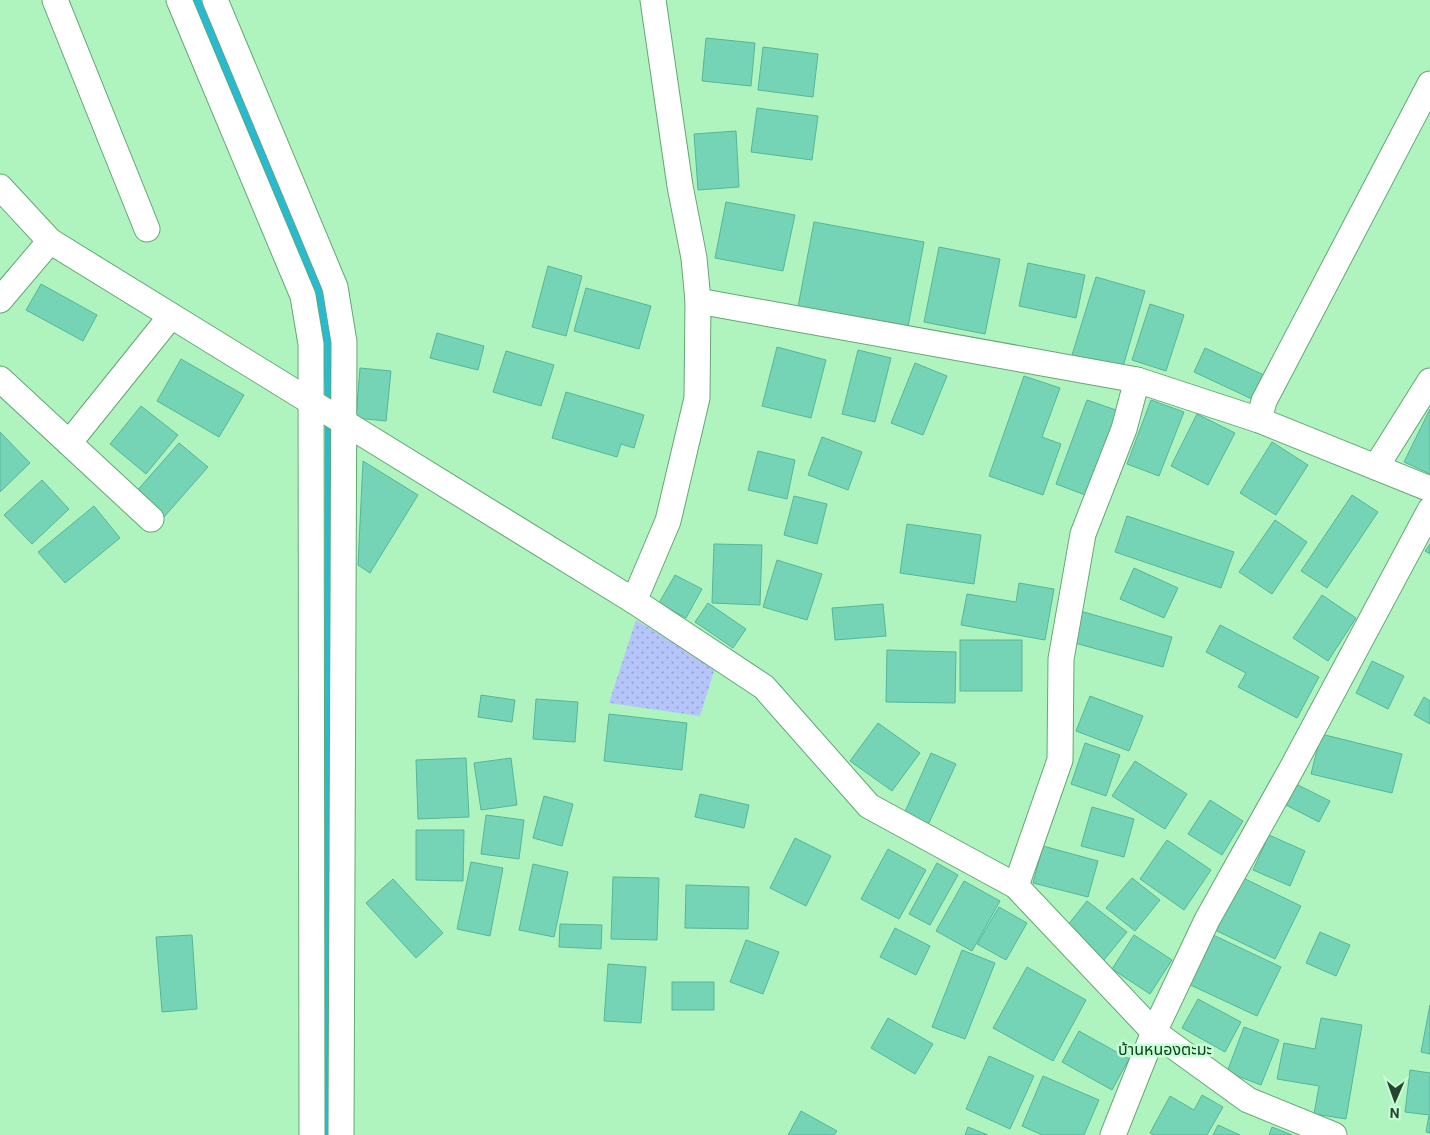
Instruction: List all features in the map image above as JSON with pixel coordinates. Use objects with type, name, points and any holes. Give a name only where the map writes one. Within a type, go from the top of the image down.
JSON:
[{"type":"street","points":[[55,0],[147,228]]},
{"type":"street","points":[[179,0],[303,296],[311,344],[328,410],[341,1135]]},
{"type":"street","points":[[215,0],[335,287],[344,342],[328,410],[312,1135]]},
{"type":"street","points":[[634,601],[668,521],[698,398],[698,300],[694,258],[680,186],[653,0]]},
{"type":"street","points":[[1259,420],[1264,401],[1430,84]]},
{"type":"street","points":[[0,187],[50,241],[328,410],[634,601],[764,687],[869,806],[1016,886],[1154,1032],[1248,1100],[1334,1135]]},
{"type":"street","points":[[0,300],[50,241]]},
{"type":"street","points":[[698,300],[1136,380],[1259,420],[1430,489]]},
{"type":"street","points":[[70,443],[171,316]]},
{"type":"street","points":[[0,379],[151,519]]},
{"type":"street","points":[[1016,886],[1060,760],[1061,659],[1084,534],[1124,429],[1136,380]]},
{"type":"street","points":[[1376,467],[1430,380]]},
{"type":"street","points":[[1113,1135],[1154,1032],[1207,920],[1292,768],[1430,510]]},
{"type":"shaded area","points":[[636,620],[715,668],[700,716],[609,703]]},
{"type":"building","points":[[706,38],[755,43],[751,86],[702,81]]},
{"type":"building","points":[[763,47],[818,54],[813,97],[758,90]]},
{"type":"building","points":[[757,108],[818,116],[812,160],[751,152]]},
{"type":"building","points":[[736,131],[739,187],[698,190],[694,134]]},
{"type":"building","points":[[726,202],[795,215],[783,271],[715,258]]},
{"type":"building","points":[[814,222],[924,242],[908,327],[798,307]]},
{"type":"building","points":[[939,247],[1000,259],[985,334],[924,322]]},
{"type":"building","points":[[1028,263],[1085,275],[1076,318],[1019,306]]},
{"type":"building","points":[[548,266],[582,276],[566,336],[532,327]]},
{"type":"building","points":[[1096,277],[1145,291],[1122,370],[1072,355]]},
{"type":"building","points":[[41,284],[97,315],[83,341],[26,310]]},
{"type":"building","points":[[586,288],[651,306],[639,349],[574,331]]},
{"type":"building","points":[[1150,304],[1184,315],[1166,371],[1132,360]]},
{"type":"building","points":[[437,333],[484,346],[478,370],[430,358]]},
{"type":"building","points":[[777,347],[826,360],[811,418],[762,406]]},
{"type":"building","points":[[1205,348],[1264,375],[1252,399],[1194,372]]},
{"type":"building","points":[[858,350],[891,358],[875,422],[842,414]]},
{"type":"building","points":[[506,351],[554,365],[541,406],[493,392]]},
{"type":"building","points":[[181,359],[244,395],[219,437],[157,401]]},
{"type":"building","points":[[915,363],[947,376],[923,435],[891,423]]},
{"type":"building","points":[[360,368],[391,371],[386,421],[356,418]]},
{"type":"building","points":[[1024,376],[1060,388],[1042,437],[1061,444],[1043,495],[989,476]]},
{"type":"building","points":[[566,392],[644,415],[634,448],[621,444],[617,457],[552,438]]},
{"type":"building","points":[[1087,400],[1119,411],[1088,496],[1056,484]]},
{"type":"building","points":[[1151,400],[1184,412],[1159,476],[1127,464]]},
{"type":"building","points":[[141,406],[178,435],[146,474],[110,444]]},
{"type":"building","points":[[1430,409],[1430,474],[1404,462]]},
{"type":"building","points":[[1197,414],[1235,433],[1208,485],[1171,466]]},
{"type":"building","points":[[0,432],[30,463],[0,492]]},
{"type":"building","points":[[822,437],[862,452],[848,490],[808,475]]},
{"type":"building","points":[[1272,442],[1308,465],[1276,515],[1240,493]]},
{"type":"building","points":[[179,443],[208,467],[164,517],[135,493]]},
{"type":"building","points":[[758,451],[795,460],[787,499],[748,490]]},
{"type":"building","points":[[363,461],[418,495],[370,573],[358,565]]},
{"type":"building","points":[[42,480],[69,509],[32,544],[4,515]]},
{"type":"building","points":[[1352,495],[1378,512],[1327,588],[1301,571]]},
{"type":"building","points":[[794,496],[827,504],[817,544],[784,535]]},
{"type":"building","points":[[94,506],[120,538],[65,583],[38,552]]},
{"type":"building","points":[[1127,516],[1234,552],[1221,588],[1115,552]]},
{"type":"building","points":[[1275,520],[1307,542],[1272,594],[1239,572]]},
{"type":"building","points":[[907,524],[981,535],[974,584],[900,573]]},
{"type":"building","points":[[714,544],[762,545],[760,605],[712,603]]},
{"type":"building","points":[[1430,544],[1430,554],[1425,551]]},
{"type":"building","points":[[777,560],[822,574],[807,620],[763,607]]},
{"type":"building","points":[[1134,568],[1178,588],[1164,618],[1120,599]]},
{"type":"building","points":[[675,575],[702,589],[686,618],[659,603]]},
{"type":"building","points":[[1019,583],[1054,589],[1045,640],[961,625],[967,594],[1016,602]]},
{"type":"building","points":[[1322,595],[1356,618],[1328,661],[1293,638]]},
{"type":"building","points":[[708,603],[746,629],[733,648],[695,622]]},
{"type":"building","points":[[883,604],[886,636],[835,640],[832,608]]},
{"type":"building","points":[[1080,611],[1172,637],[1163,667],[1071,642]]},
{"type":"building","points":[[1220,625],[1319,677],[1297,718],[1238,687],[1246,673],[1206,652]]},
{"type":"building","points":[[960,640],[1022,640],[1022,691],[960,691]]},
{"type":"building","points":[[887,650],[956,652],[955,703],[886,702]]},
{"type":"building","points":[[1372,661],[1404,676],[1388,709],[1356,693]]},
{"type":"building","points":[[481,695],[515,700],[512,722],[478,717]]},
{"type":"building","points":[[1090,696],[1143,716],[1129,751],[1076,731]]},
{"type":"building","points":[[1424,697],[1430,701],[1430,724],[1414,715]]},
{"type":"building","points":[[536,699],[578,702],[575,742],[533,739]]},
{"type":"building","points":[[609,714],[687,723],[682,770],[604,761]]},
{"type":"building","points":[[878,723],[920,753],[892,791],[850,761]]},
{"type":"building","points":[[1321,734],[1402,754],[1392,793],[1311,774]]},
{"type":"building","points":[[1085,743],[1120,755],[1106,796],[1071,784]]},
{"type":"building","points":[[931,753],[956,764],[928,825],[904,814]]},
{"type":"building","points":[[466,758],[469,817],[418,819],[416,760]]},
{"type":"building","points":[[511,758],[517,805],[481,810],[474,763]]},
{"type":"building","points":[[1135,761],[1187,794],[1165,829],[1112,796]]},
{"type":"building","points":[[1296,784],[1330,801],[1319,822],[1286,805]]},
{"type":"building","points":[[700,794],[749,805],[744,828],[695,817]]},
{"type":"building","points":[[544,796],[573,804],[562,846],[533,838]]},
{"type":"building","points":[[1210,800],[1243,821],[1222,855],[1188,834]]},
{"type":"building","points":[[1092,807],[1134,819],[1124,857],[1081,846]]},
{"type":"building","points":[[486,815],[524,820],[519,859],[481,854]]},
{"type":"building","points":[[416,830],[464,830],[463,881],[416,880]]},
{"type":"building","points":[[1269,835],[1305,851],[1290,886],[1253,870]]},
{"type":"building","points":[[795,838],[831,856],[806,906],[770,888]]},
{"type":"building","points":[[1167,840],[1211,870],[1184,910],[1140,879]]},
{"type":"building","points":[[1043,846],[1098,861],[1088,897],[1033,883]]},
{"type":"building","points":[[888,849],[926,870],[899,919],[861,899]]},
{"type":"building","points":[[471,862],[503,868],[490,936],[457,929]]},
{"type":"building","points":[[937,863],[958,875],[930,925],[909,914]]},
{"type":"building","points":[[533,864],[568,872],[554,937],[519,930]]},
{"type":"building","points":[[613,877],[659,878],[657,940],[611,939]]},
{"type":"building","points":[[1241,877],[1301,906],[1275,959],[1215,930]]},
{"type":"building","points":[[1132,878],[1160,900],[1135,931],[1106,908]]},
{"type":"building","points":[[393,879],[443,933],[416,958],[366,903]]},
{"type":"building","points":[[964,881],[1000,901],[972,951],[936,931]]},
{"type":"building","points":[[686,885],[749,887],[748,929],[685,928]]},
{"type":"building","points":[[1087,901],[1127,932],[1103,961],[1067,926]]},
{"type":"building","points":[[999,907],[1027,923],[1006,960],[977,944]]},
{"type":"building","points":[[560,924],[602,925],[601,949],[559,947]]},
{"type":"building","points":[[895,928],[930,946],[916,975],[880,957]]},
{"type":"building","points":[[1320,932],[1350,945],[1336,976],[1306,963]]},
{"type":"building","points":[[1211,934],[1281,967],[1257,1016],[1186,983]]},
{"type":"building","points":[[192,935],[197,1009],[162,1012],[156,937]]},
{"type":"building","points":[[1134,935],[1172,960],[1150,994],[1112,969]]},
{"type":"building","points":[[746,940],[779,952],[763,994],[730,982]]},
{"type":"building","points":[[962,950],[995,963],[965,1039],[932,1027]]},
{"type":"building","points":[[608,964],[646,967],[641,1023],[604,1021]]},
{"type":"building","points":[[1027,967],[1086,1000],[1053,1061],[993,1028]]},
{"type":"building","points":[[672,982],[714,982],[714,1010],[672,1010]]},
{"type":"building","points":[[1198,999],[1241,1022],[1225,1052],[1182,1028]]},
{"type":"building","points":[[1430,1005],[1430,1054],[1421,1052]]},
{"type":"building","points":[[888,1018],[933,1044],[915,1074],[871,1048]]},
{"type":"building","points":[[1321,1018],[1362,1025],[1346,1119],[1314,1114],[1319,1086],[1277,1079],[1284,1043],[1315,1049]]},
{"type":"building","points":[[1244,1027],[1279,1040],[1261,1085],[1227,1072]]},
{"type":"building","points":[[1079,1031],[1129,1059],[1112,1090],[1062,1062]]},
{"type":"building","points":[[989,1056],[1034,1076],[1010,1129],[966,1109]]},
{"type":"building","points":[[1410,1070],[1430,1073],[1430,1133],[1426,1132],[1429,1115],[1405,1112]]},
{"type":"building","points":[[1043,1076],[1099,1100],[1084,1135],[1042,1135],[1022,1126]]},
{"type":"building","points":[[1202,1095],[1223,1107],[1207,1135],[1154,1135],[1150,1133],[1170,1096],[1194,1110]]},
{"type":"building","points":[[801,1111],[837,1131],[834,1135],[788,1135]]},
{"type":"building","points":[[1218,1125],[1240,1135],[1213,1135]]},
{"type":"building","points":[[968,1127],[988,1135],[965,1135]]},
{"type":"building","points":[[1272,1127],[1292,1135],[1269,1135]]},
{"type":"waterway","points":[[197,0],[319,291],[327,343],[329,408]]},
{"type":"waterway","points":[[327,1135],[329,420]]},
{"type":"district","name":"บ้านหนองตะมะ","points":[[1165,1049]]}]
